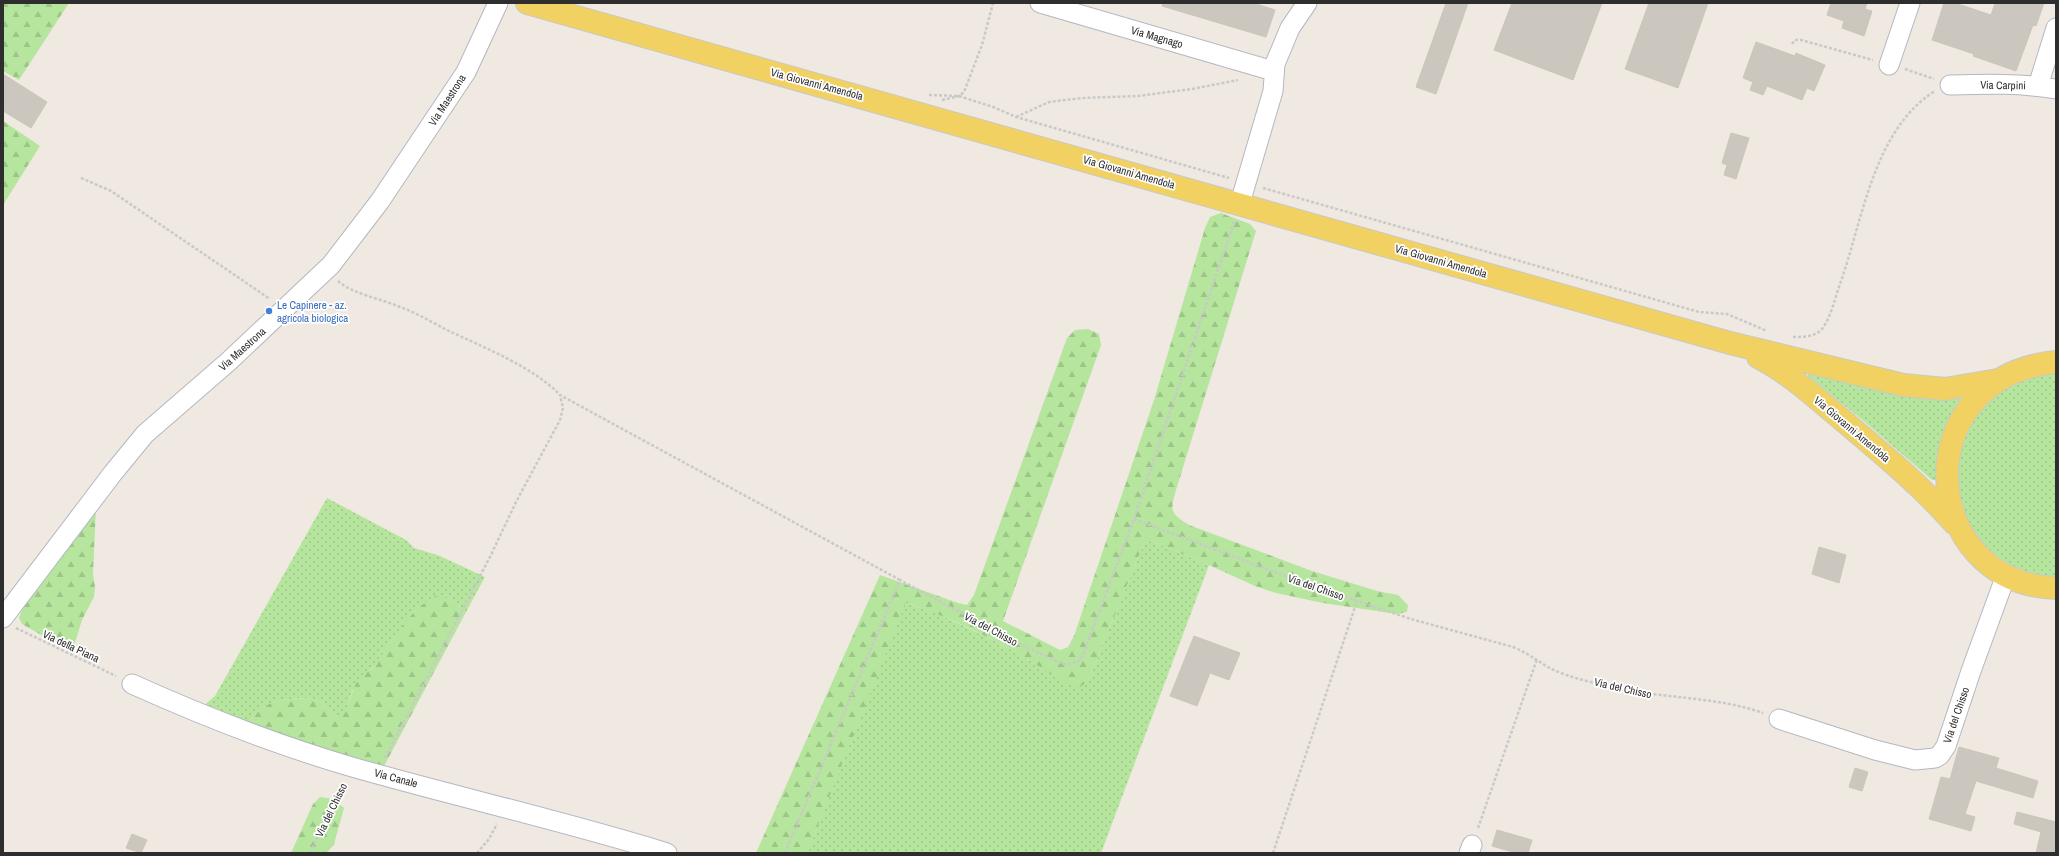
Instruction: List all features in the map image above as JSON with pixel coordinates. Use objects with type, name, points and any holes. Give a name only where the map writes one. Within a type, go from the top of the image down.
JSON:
[{"type":"main road","name":"Via Giovanni Amendola","points":[[528,3],[922,104],[1240,203],[1730,343],[1903,385],[1945,389],[1998,380],[2026,368],[2056,362]]},
{"type":"main road","name":"Via Giovanni Amendola","points":[[1730,343],[1772,364],[1811,394],[1915,483],[1961,531],[1973,549],[1989,564],[2006,575],[2025,583],[2056,588]]},
{"type":"main road","name":"Via Giovanni Amendola","points":[[1961,531],[1952,510],[1946,483],[1949,448],[1962,417],[1980,395],[1998,380]]},
{"type":"street","name":"Via Maestrona","points":[[9,623],[112,473],[140,440],[286,308],[331,265],[380,201],[466,72],[498,3]]},
{"type":"street","name":"Via Magnago","points":[[1040,3],[1273,71]]},
{"type":"street","points":[[1240,203],[1273,91],[1273,71],[1286,36],[1307,3]]},
{"type":"street","points":[[1889,65],[1910,3]]},
{"type":"street","points":[[2047,88],[2056,28]]},
{"type":"street","name":"Via Carpini","points":[[1950,85],[2047,88]]},
{"type":"street","name":"Via del Chisso","points":[[1780,719],[1817,732],[1903,758],[1923,760],[1940,755],[1946,746],[1971,671],[2006,575]]},
{"type":"street","name":"Via Canale","points":[[132,684],[194,712],[352,767],[621,838],[668,853]]},
{"type":"path","points":[[922,104],[959,96],[964,92],[982,45],[993,3]]},
{"type":"path","points":[[1016,117],[1048,102],[1082,98],[1138,96],[1184,90],[1246,78]]},
{"type":"path","points":[[1788,337],[1805,337],[1821,330],[1827,320],[1845,271],[1884,151],[1901,123],[1913,108],[1935,90],[1950,85]]},
{"type":"path","points":[[922,104],[959,96],[993,107],[1016,117],[1699,312],[1727,314],[1770,332]]},
{"type":"path","points":[[81,178],[111,191],[286,308]]},
{"type":"path","points":[[1134,519],[1240,203]]},
{"type":"path","points":[[331,265],[334,276],[344,286],[403,308],[473,342],[535,376],[553,388],[560,395],[900,580],[785,853]]},
{"type":"path","points":[[377,773],[456,623],[516,502],[560,420],[563,408],[560,395]]},
{"type":"path","name":"Via del Chisso","points":[[900,580],[1007,638],[1065,665],[1081,660],[1134,519],[1356,601],[1411,619],[1514,647],[1547,666],[1564,673],[1623,689],[1660,696],[1722,702],[1780,719]]},
{"type":"path","points":[[1273,853],[1356,601]]},
{"type":"path","name":"Via della Piana","points":[[9,623],[132,684]]},
{"type":"path","points":[[1470,849],[1537,659]]},
{"type":"path","name":"Via del Chisso","points":[[310,853],[352,767]]},
{"type":"path","points":[[477,853],[489,839],[505,808]]},
{"type":"green space","points":[[3,3],[69,3],[19,80],[3,71]]},
{"type":"green space","points":[[3,121],[40,146],[3,205]]},
{"type":"green space","points":[[1221,213],[1250,224],[1256,231],[1176,490],[1172,507],[1173,511],[1178,517],[1189,525],[1312,571],[1377,591],[1398,595],[1408,605],[1407,612],[1397,614],[1323,603],[1276,593],[1255,586],[1151,541],[1144,543],[1088,681],[1080,687],[1070,685],[1031,661],[970,628],[928,610],[906,603],[807,853],[756,853],[880,575],[967,605],[974,595],[1067,338],[1075,330],[1088,329],[1099,334],[1101,345],[1003,621],[1060,650],[1068,647],[1074,636],[1154,400],[1205,228],[1210,217]]},
{"type":"green space","points":[[2056,372],[2056,576],[2037,574],[2019,569],[2003,560],[1988,548],[1976,534],[1966,518],[1959,501],[1955,482],[1955,469],[1956,456],[1971,420],[1978,409],[1996,391],[2017,380]]},
{"type":"green space","points":[[1808,373],[1876,389],[1960,397],[1960,401],[1952,414],[1942,442],[1936,480],[1932,480],[1866,423],[1808,376]]},
{"type":"green space","points":[[327,498],[406,540],[414,548],[440,556],[485,577],[466,612],[447,598],[426,602],[414,612],[391,641],[376,665],[368,671],[352,691],[347,710],[341,716],[333,717],[326,707],[316,700],[291,699],[277,701],[264,707],[256,714],[248,725],[202,707],[215,696]]},
{"type":"green space","points":[[96,507],[93,574],[95,587],[94,597],[82,620],[73,649],[66,649],[22,624],[19,618],[22,610],[80,522]]},
{"type":"green space","points":[[1151,541],[1209,565],[1101,853],[807,853],[905,603],[931,611],[964,626],[1001,644],[1034,663],[1088,681],[1144,543]]},
{"type":"green space","points":[[435,596],[447,598],[466,612],[383,768],[248,725],[256,714],[264,707],[272,703],[291,699],[316,700],[330,711],[333,717],[344,713],[349,704],[354,687],[359,680],[375,666],[413,613]]},
{"type":"green space","points":[[320,797],[333,799],[344,808],[334,844],[327,853],[291,853],[313,804]]},
{"type":"building","points":[[1163,3],[1253,3],[1275,10],[1266,37],[1162,6]]},
{"type":"building","points":[[1446,3],[1468,3],[1436,94],[1416,87]]},
{"type":"building","points":[[1512,3],[1602,3],[1573,80],[1494,50]]},
{"type":"building","points":[[1649,3],[1708,3],[1678,88],[1625,69]]},
{"type":"building","points":[[1831,3],[1867,3],[1865,9],[1872,11],[1864,36],[1842,28],[1844,21],[1827,15]]},
{"type":"building","points":[[1944,3],[1955,3],[1991,15],[1995,3],[2044,3],[2036,26],[2033,25],[2016,71],[1973,56],[1974,54],[1932,40]]},
{"type":"building","points":[[1756,42],[1795,56],[1796,53],[1825,65],[1814,91],[1807,88],[1802,100],[1767,86],[1763,95],[1750,90],[1753,82],[1743,78]]},
{"type":"building","points":[[3,74],[47,102],[31,128],[3,111]]},
{"type":"building","points":[[1731,133],[1749,138],[1736,179],[1724,175],[1727,165],[1722,163]]},
{"type":"building","points":[[1819,547],[1846,555],[1839,583],[1812,574]]},
{"type":"building","points":[[1194,636],[1240,653],[1229,680],[1210,673],[1197,706],[1170,696]]},
{"type":"building","points":[[1959,747],[1999,758],[1996,768],[2038,781],[2033,798],[1976,781],[1965,814],[1975,817],[1971,831],[1929,819],[1941,777],[1950,779]]},
{"type":"building","points":[[1855,768],[1868,772],[1862,791],[1849,787]]},
{"type":"building","points":[[2017,812],[2056,822],[2056,853],[2036,853],[2041,832],[2014,824]]},
{"type":"building","points":[[1497,830],[1532,840],[1528,853],[1516,853],[1492,846]]},
{"type":"building","points":[[132,834],[147,840],[141,853],[126,848]]},
{"type":"place","name":"Le Capinere - az. agricola biologica","points":[[269,311]]}]
